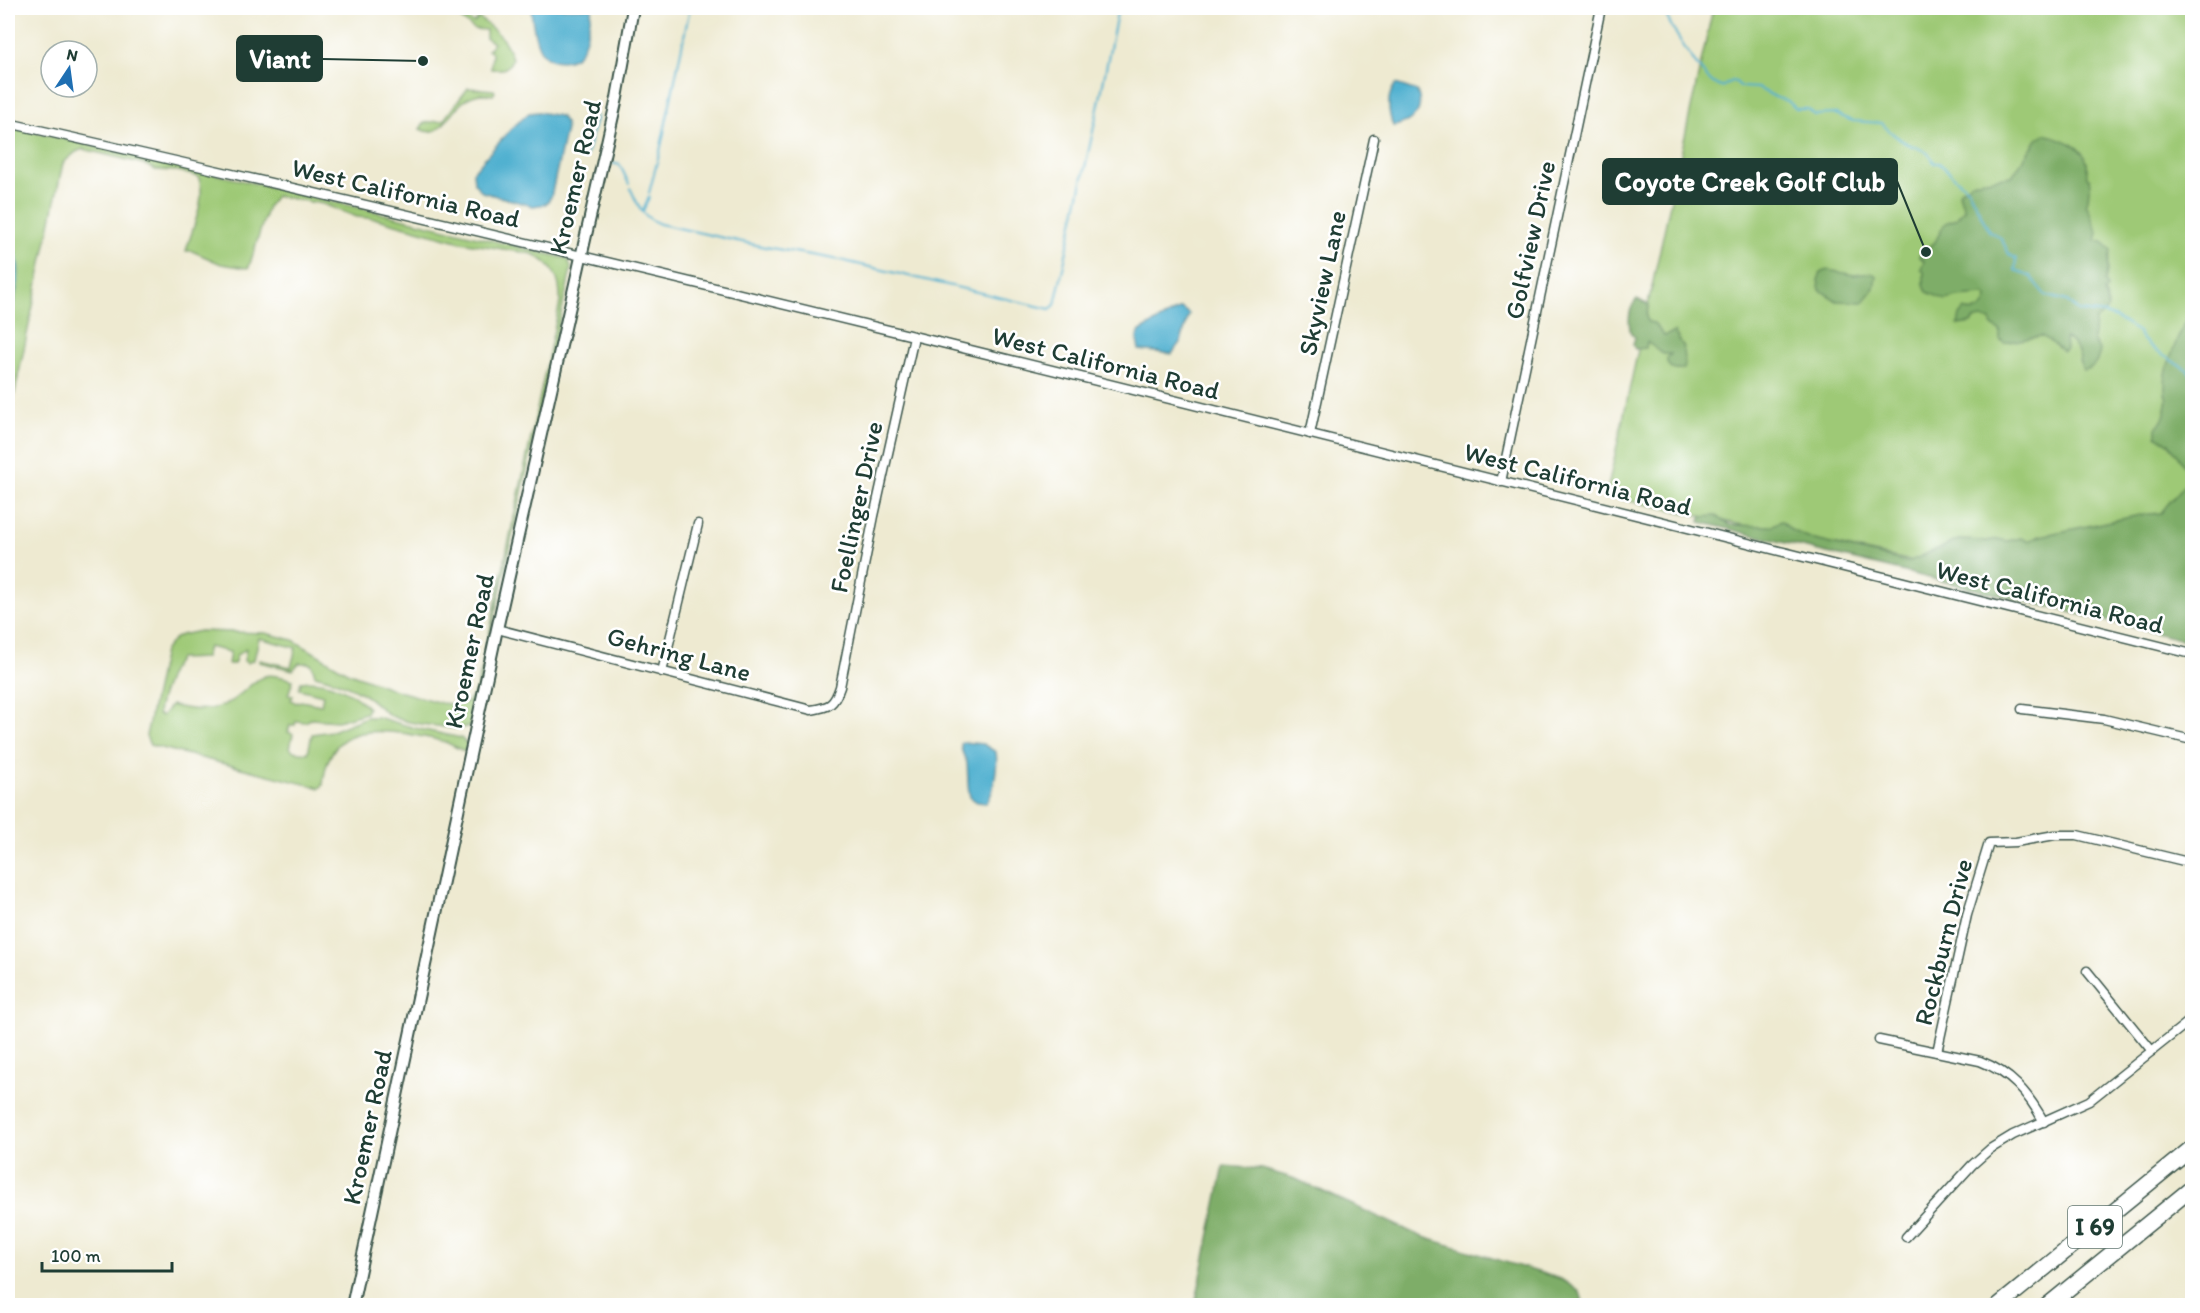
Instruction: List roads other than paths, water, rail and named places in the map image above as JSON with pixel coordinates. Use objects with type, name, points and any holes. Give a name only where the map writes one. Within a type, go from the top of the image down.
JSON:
[{"type":"highway","name":"I 69","points":[[1998,1305],[2193,1148]]},
{"type":"highway","name":"I 69","points":[[2047,1305],[2193,1188]]},
{"type":"street","name":"Kroemer Road","points":[[352,1305],[497,629],[617,98],[633,8]]},
{"type":"street","name":"Golfview Drive","points":[[1501,482],[1600,8]]},
{"type":"street","name":"West California Road","points":[[8,123],[229,173],[914,337],[2193,654]]},
{"type":"street","name":"Skyview Lane","points":[[1310,434],[1374,140]]},
{"type":"street","name":"Foellinger Drive","points":[[840,687],[874,516],[914,337]]},
{"type":"street","points":[[662,672],[698,524]]},
{"type":"street","name":"Gehring Lane","points":[[497,629],[811,710],[825,707],[836,700],[840,687]]},
{"type":"street","points":[[2022,709],[2104,718],[2193,740]]},
{"type":"street","name":"Rockburn Drive","points":[[1937,1052],[1967,915],[1989,843],[2016,842],[2055,835],[2077,835],[2193,862]]},
{"type":"street","points":[[2087,971],[2152,1051]]},
{"type":"street","points":[[1906,1237],[1981,1156],[2000,1142],[2089,1101],[2193,1019]]},
{"type":"street","points":[[1879,1040],[1980,1061],[2002,1071],[2021,1086],[2044,1122]]},
{"type":"water","points":[[531,8],[592,8],[585,40],[578,54],[561,61],[544,54],[536,40]]},
{"type":"water","points":[[1396,84],[1417,91],[1420,104],[1419,110],[1412,118],[1393,126],[1389,104]]},
{"type":"water","points":[[538,112],[560,116],[566,129],[551,197],[546,204],[533,206],[482,192],[474,183],[473,172],[513,127],[529,113]]},
{"type":"water","points":[[8,240],[18,260],[19,271],[8,328]]},
{"type":"water","points":[[1181,308],[1189,314],[1181,341],[1172,354],[1139,350],[1137,338],[1140,331]]},
{"type":"water","points":[[963,742],[983,744],[996,752],[995,779],[986,803],[977,802],[970,797],[967,763],[961,747]]},
{"type":"waterway","points":[[649,193],[690,8]]},
{"type":"waterway","points":[[630,188],[644,213],[660,224],[765,247],[840,260],[1050,309],[1055,305],[1118,8]]},
{"type":"waterway","points":[[1663,8],[1688,53],[1715,84],[1722,87],[1731,81],[1741,87],[1758,88],[1788,101],[1796,109],[1808,109],[1815,115],[1836,114],[1853,121],[1882,123],[1902,140],[1927,153],[1934,163],[1939,163],[1968,189],[1989,231],[2001,238],[2009,254],[2016,259],[2015,271],[2030,276],[2045,295],[2067,301],[2078,311],[2105,314],[2116,318],[2138,332],[2142,339],[2159,353],[2188,370],[2192,376]]},
{"type":"waterway","points":[[586,156],[597,115]]},
{"type":"waterway","points":[[612,163],[620,165],[629,184]]},
{"type":"waterway","points":[[643,211],[649,197]]},
{"type":"place","name":"Viant","points":[[423,61]]},
{"type":"place","name":"Coyote Creek Golf Club","points":[[1926,252]]}]
